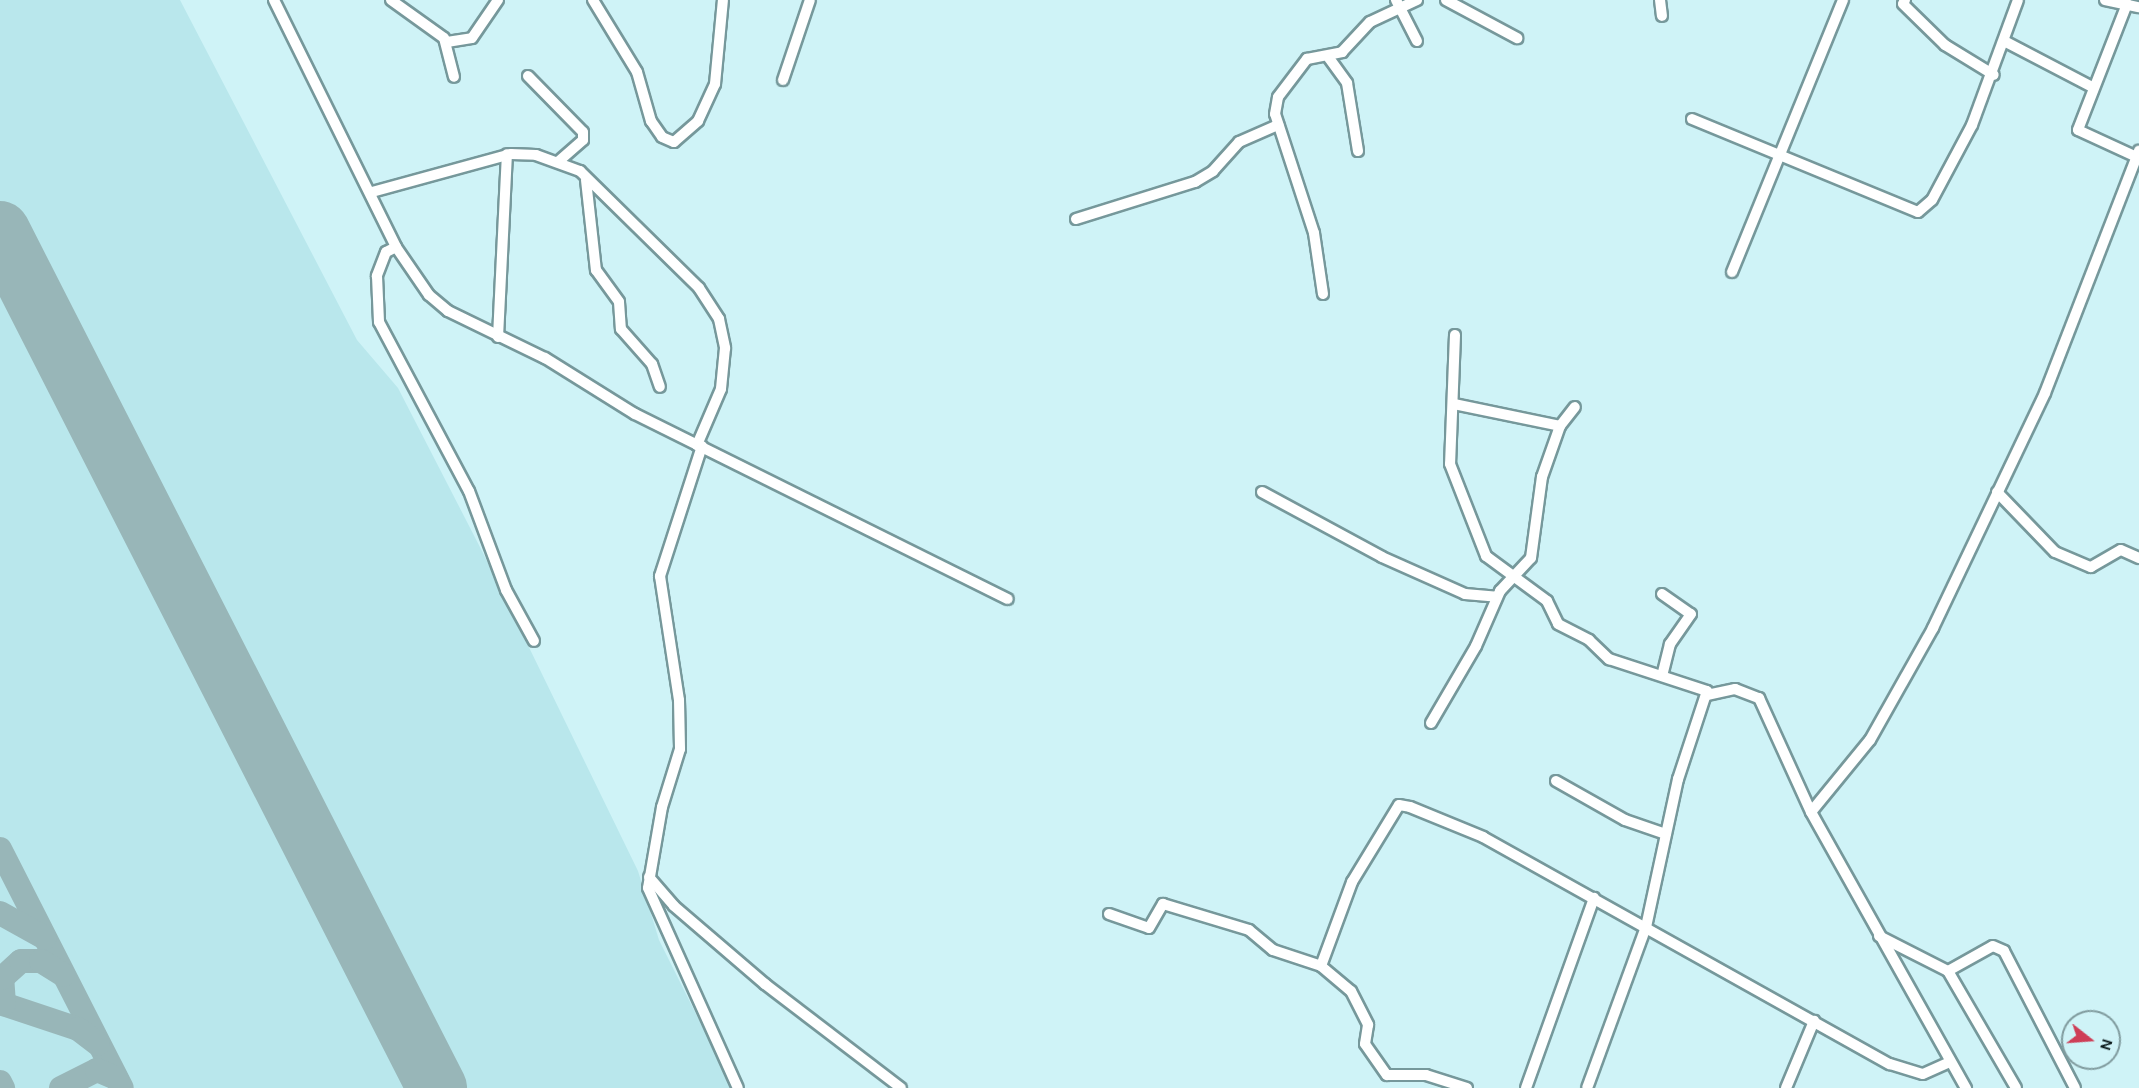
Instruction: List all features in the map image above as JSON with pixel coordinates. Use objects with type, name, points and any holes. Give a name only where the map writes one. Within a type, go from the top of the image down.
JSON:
[{"type":"street","points":[[274,0],[372,192],[396,247],[435,300],[498,337],[699,445],[1008,598]]},
{"type":"street","points":[[392,0],[447,42],[454,77]]},
{"type":"street","points":[[447,42],[472,38],[498,0]]},
{"type":"street","points":[[593,0],[637,72],[651,121],[662,137],[674,142],[691,130],[716,84],[723,0]]},
{"type":"street","points":[[783,80],[810,0]]},
{"type":"street","points":[[1323,294],[1314,233],[1278,125],[1280,94],[1295,82],[1307,59],[1329,57],[1350,46],[1370,22],[1397,3],[1417,0]]},
{"type":"street","points":[[1446,0],[1473,10],[1517,39]]},
{"type":"street","points":[[1473,10],[1479,0]]},
{"type":"street","points":[[1660,0],[1662,16]]},
{"type":"street","points":[[1732,272],[1781,158],[1843,0]]},
{"type":"street","points":[[1905,0],[1903,4],[1945,45],[1994,75]]},
{"type":"street","points":[[1692,119],[1781,158],[1918,212],[1945,180],[1994,75],[2018,0]]},
{"type":"street","points":[[2105,0],[2139,7]]},
{"type":"street","points":[[1397,3],[1417,41]]},
{"type":"street","points":[[1811,812],[1849,770],[1887,713],[2045,393],[2138,155],[2078,130],[2092,87],[2127,4]]},
{"type":"street","points":[[2006,42],[2092,87]]},
{"type":"street","points":[[1329,57],[1347,83],[1358,151]]},
{"type":"street","points":[[528,76],[583,132],[583,140],[558,162]]},
{"type":"street","points":[[1076,219],[1195,182],[1213,171],[1239,142],[1278,125]]},
{"type":"street","points":[[372,192],[507,154],[558,162],[580,171],[586,180],[668,254],[719,319],[725,348],[721,389],[699,445],[660,576],[679,700],[680,749],[649,877],[661,927],[738,1088]]},
{"type":"street","points":[[498,337],[507,154]]},
{"type":"street","points":[[586,180],[596,270],[619,302],[621,329],[652,364],[660,387]]},
{"type":"street","points":[[396,247],[386,252],[379,269],[379,322],[469,491],[506,590],[534,641]]},
{"type":"street","points":[[1455,335],[1454,481],[1483,551],[1511,578],[1547,601],[1558,624],[1589,640],[1609,659],[1663,672],[1703,686],[1707,695],[1678,779],[1646,927],[1587,1088]]},
{"type":"street","points":[[1454,404],[1560,426]]},
{"type":"street","points":[[1431,723],[1476,646],[1497,597],[1511,578],[1531,558],[1537,496],[1560,426],[1575,407]]},
{"type":"street","points":[[1262,492],[1382,557],[1465,594],[1497,597]]},
{"type":"street","points":[[1997,492],[2055,552],[2091,567],[2121,549],[2139,558]]},
{"type":"street","points":[[1662,594],[1691,614],[1670,644],[1663,672]]},
{"type":"street","points":[[1707,695],[1735,689],[1759,698],[1811,812],[1966,1088]]},
{"type":"street","points":[[1556,781],[1610,813],[1666,834]]},
{"type":"street","points":[[1321,966],[1352,882],[1399,806],[1449,820],[1907,1070],[1923,1074],[1950,1062]]},
{"type":"street","points":[[649,877],[765,984],[901,1088]]},
{"type":"street","points":[[1526,1088],[1594,898]]},
{"type":"street","points":[[1109,914],[1149,928],[1163,904],[1228,921],[1273,950],[1321,966],[1351,991],[1368,1025],[1365,1044],[1387,1075],[1426,1075],[1467,1088]]},
{"type":"street","points":[[1879,936],[1948,971],[2016,1088]]},
{"type":"street","points":[[1948,971],[1993,946],[2004,951],[2075,1088]]},
{"type":"street","points":[[1786,1088],[1814,1021]]},
{"type":"shaded area","points":[[0,0],[180,0],[357,340],[398,388],[483,553],[638,871],[659,940],[733,1088],[0,1088]]},
{"type":"taxiway","points":[[0,849],[122,1088]]},
{"type":"taxiway","points":[[0,913],[45,938]]},
{"type":"taxiway","points":[[4,1004],[2,978],[21,961],[41,961],[63,975]]},
{"type":"taxiway","points":[[0,1003],[78,1029],[98,1044]]},
{"type":"taxiway","points":[[61,1088],[97,1070],[116,1078]]},
{"type":"taxiway","points":[[0,1082],[3,1088]]},
{"type":"runway","points":[[0,231],[437,1088]]}]
